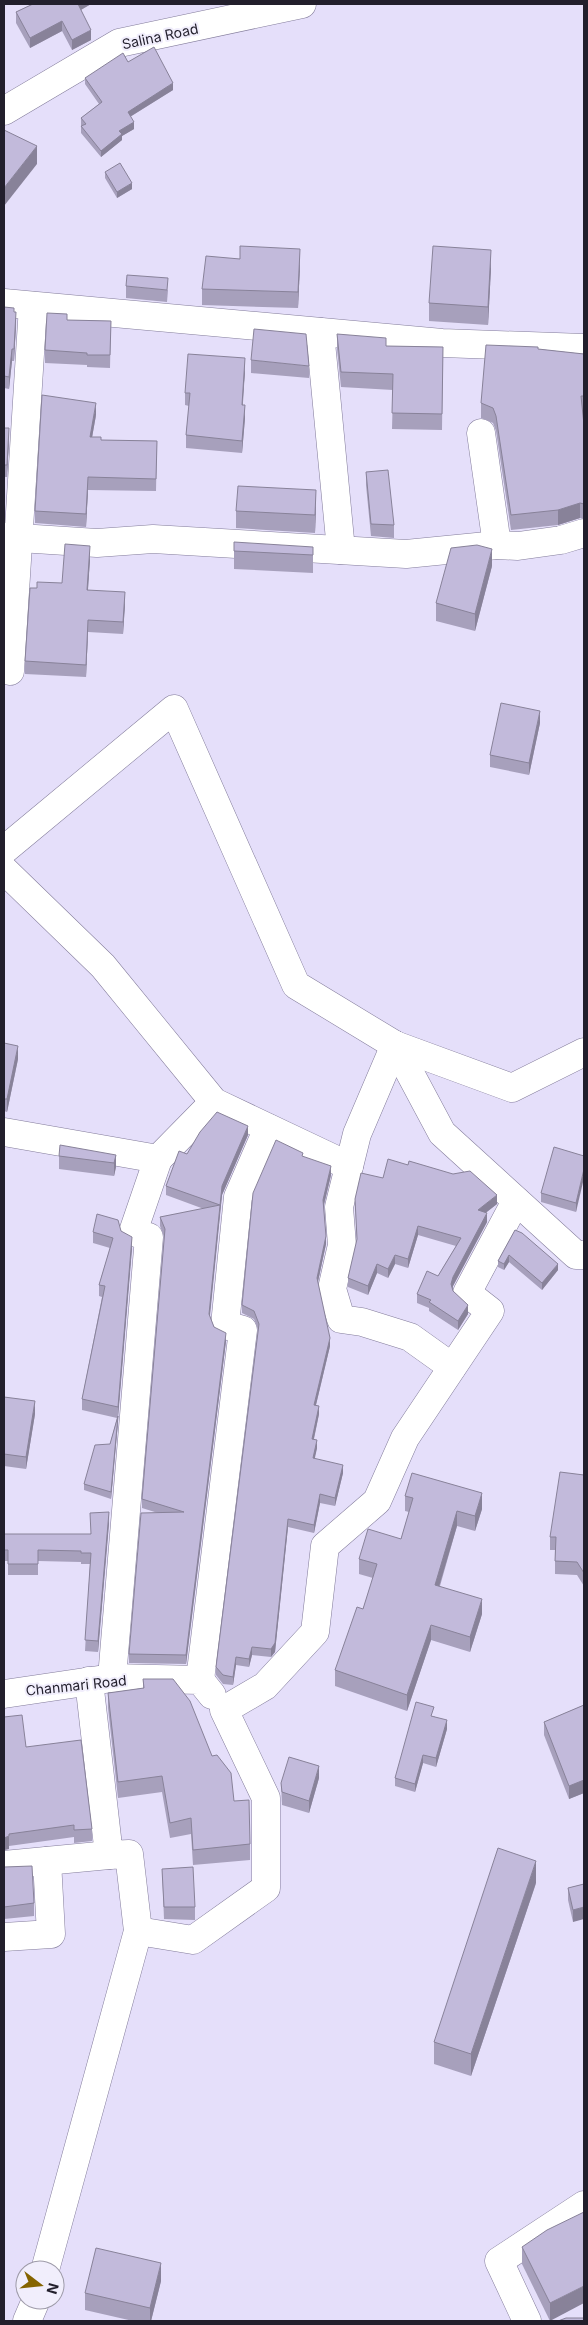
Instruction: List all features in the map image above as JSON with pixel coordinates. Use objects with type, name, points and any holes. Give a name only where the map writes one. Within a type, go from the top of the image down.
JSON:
[{"type":"street","name":"Salina Road","points":[[4,111],[119,44],[302,4]]},
{"type":"street","points":[[4,303],[442,343],[584,348]]},
{"type":"street","points":[[10,671],[11,537],[33,306]]},
{"type":"street","points":[[320,332],[342,550]]},
{"type":"street","points":[[481,433],[497,545]]},
{"type":"street","points":[[11,537],[97,543],[153,539],[406,554],[497,545],[518,546],[561,540],[584,533]]},
{"type":"street","points":[[4,850],[174,709],[296,985],[395,1045],[512,1088],[584,1052]]},
{"type":"street","points":[[4,870],[104,966],[214,1102],[349,1166]]},
{"type":"street","points":[[395,1045],[357,1134],[339,1207],[342,1245],[332,1289],[341,1319],[362,1322],[410,1337],[452,1367]]},
{"type":"street","points":[[395,1045],[442,1133],[576,1255],[584,1255]]},
{"type":"street","points":[[110,1855],[100,1680],[150,1237],[134,1232],[158,1159],[214,1102]]},
{"type":"street","points":[[138,1931],[193,1940],[266,1888],[266,1798],[224,1710],[200,1680],[243,1330],[225,1325],[238,1196],[268,1128]]},
{"type":"street","points":[[4,1132],[158,1159]]},
{"type":"street","points":[[224,1710],[265,1686],[315,1632],[325,1546],[376,1501],[405,1438],[490,1311],[467,1293],[516,1201]]},
{"type":"street","name":"Chanmari Road","points":[[4,1694],[100,1680],[200,1680]]},
{"type":"street","points":[[4,1865],[129,1854],[138,1931],[48,2260]]},
{"type":"street","points":[[4,1936],[51,1934],[46,1861]]},
{"type":"street","points":[[527,2321],[499,2262],[584,2205]]},
{"type":"building","points":[[33,4],[78,4],[91,30],[72,40],[62,21],[30,38],[16,12]]},
{"type":"building","points":[[154,47],[173,83],[128,112],[134,122],[119,131],[122,134],[101,151],[81,126],[86,124],[81,118],[102,102],[85,78],[123,53],[128,62]]},
{"type":"building","points":[[4,130],[37,146],[4,188]]},
{"type":"building","points":[[120,163],[132,183],[117,192],[105,172]]},
{"type":"building","points":[[240,246],[300,249],[298,292],[202,289],[206,256],[240,259]]},
{"type":"building","points":[[433,246],[491,250],[488,307],[429,303]]},
{"type":"building","points":[[127,275],[168,278],[167,290],[126,286]]},
{"type":"building","points":[[4,307],[14,308],[14,312],[16,312],[14,349],[12,349],[9,377],[4,376]]},
{"type":"building","points":[[47,313],[67,314],[67,320],[111,321],[110,355],[87,355],[87,353],[45,350]]},
{"type":"building","points":[[254,329],[306,334],[309,366],[251,360]]},
{"type":"building","points":[[337,334],[386,338],[386,346],[443,347],[442,414],[392,413],[393,374],[341,372]]},
{"type":"building","points":[[486,345],[538,347],[538,349],[584,354],[584,396],[581,396],[584,425],[584,504],[580,503],[558,510],[511,515],[496,416],[493,408],[481,403]]},
{"type":"building","points":[[188,354],[245,358],[242,405],[245,405],[242,441],[186,435],[190,393],[185,393]]},
{"type":"building","points":[[42,395],[96,403],[90,437],[101,437],[101,440],[157,441],[156,479],[88,477],[86,514],[35,511]]},
{"type":"building","points":[[4,428],[9,428],[7,465],[4,465]]},
{"type":"building","points":[[388,470],[394,525],[371,524],[366,472]]},
{"type":"building","points":[[238,486],[316,490],[315,515],[236,511]]},
{"type":"building","points":[[234,542],[313,547],[313,555],[234,551]]},
{"type":"building","points":[[65,544],[90,546],[87,590],[125,592],[123,622],[88,620],[86,665],[25,661],[30,588],[37,588],[37,582],[62,583]]},
{"type":"building","points":[[477,545],[492,549],[475,614],[436,603],[451,548]]},
{"type":"building","points":[[501,703],[540,711],[529,763],[490,755]]},
{"type":"building","points":[[4,1043],[18,1046],[7,1099],[4,1099]]},
{"type":"building","points":[[217,1112],[248,1126],[222,1186],[209,1314],[214,1327],[226,1333],[186,1655],[129,1654],[141,1513],[184,1512],[142,1499],[165,1229],[160,1217],[220,1205],[166,1186],[179,1151],[187,1154],[200,1132]]},
{"type":"building","points":[[276,1140],[303,1153],[302,1156],[331,1166],[323,1200],[326,1236],[317,1278],[330,1338],[314,1405],[319,1406],[312,1439],[317,1440],[313,1458],[343,1465],[335,1498],[320,1494],[314,1525],[288,1519],[275,1643],[271,1649],[252,1647],[249,1659],[236,1657],[233,1677],[223,1675],[216,1667],[259,1324],[254,1311],[242,1305],[253,1193]]},
{"type":"building","points":[[60,1145],[116,1155],[114,1163],[59,1156]]},
{"type":"building","points":[[554,1147],[584,1156],[584,1169],[576,1203],[541,1193]]},
{"type":"building","points":[[388,1159],[408,1165],[409,1161],[453,1174],[470,1171],[497,1195],[478,1210],[487,1213],[453,1277],[451,1284],[453,1291],[468,1305],[458,1321],[429,1302],[431,1300],[417,1294],[427,1271],[438,1276],[461,1238],[418,1226],[408,1259],[395,1255],[388,1269],[377,1264],[368,1286],[348,1278],[357,1239],[355,1199],[361,1173],[383,1178]]},
{"type":"building","points":[[97,1214],[118,1220],[121,1231],[132,1237],[118,1407],[82,1399],[105,1286],[99,1285],[113,1238],[93,1232]]},
{"type":"building","points":[[515,1230],[522,1233],[558,1264],[542,1283],[509,1255],[504,1264],[498,1261]]},
{"type":"building","points":[[4,1397],[35,1401],[26,1457],[4,1454]]},
{"type":"building","points":[[118,1416],[111,1492],[84,1484],[95,1445],[110,1444]]},
{"type":"building","points":[[560,1472],[584,1475],[584,1573],[577,1562],[555,1561],[556,1537],[550,1537]]},
{"type":"building","points":[[412,1473],[482,1493],[475,1516],[457,1511],[435,1585],[482,1599],[470,1637],[431,1625],[407,1695],[335,1670],[357,1607],[363,1609],[377,1564],[359,1559],[368,1529],[401,1539],[413,1498],[405,1496]]},
{"type":"building","points":[[109,1512],[98,1641],[85,1640],[91,1553],[38,1550],[38,1564],[8,1564],[8,1550],[4,1550],[4,1534],[91,1534],[90,1513]]},
{"type":"building","points":[[143,1679],[173,1679],[190,1701],[212,1756],[217,1755],[231,1773],[234,1801],[249,1800],[250,1844],[193,1850],[191,1818],[170,1823],[162,1776],[118,1782],[108,1693],[144,1688]]},
{"type":"building","points":[[416,1702],[434,1707],[431,1716],[447,1720],[436,1758],[423,1755],[415,1784],[395,1778]]},
{"type":"building","points":[[584,1705],[584,1780],[569,1786],[544,1722]]},
{"type":"building","points":[[22,1715],[26,1747],[81,1740],[92,1829],[74,1830],[74,1825],[9,1834],[9,1836],[4,1838],[4,1717]]},
{"type":"building","points":[[289,1757],[319,1766],[309,1801],[282,1792],[281,1783]]},
{"type":"building","points":[[498,1848],[536,1861],[471,2054],[434,2042]]},
{"type":"building","points":[[32,1866],[34,1903],[4,1907],[4,1867]]},
{"type":"building","points":[[193,1867],[195,1907],[164,1907],[162,1869]]},
{"type":"building","points":[[584,1884],[584,1907],[573,1910],[568,1888]]},
{"type":"building","points":[[584,2212],[584,2286],[550,2303],[522,2247],[547,2230]]},
{"type":"building","points":[[96,2248],[161,2263],[150,2308],[85,2293]]},
{"type":"building","points":[[566,2318],[584,2318],[584,2321],[558,2321]]}]
